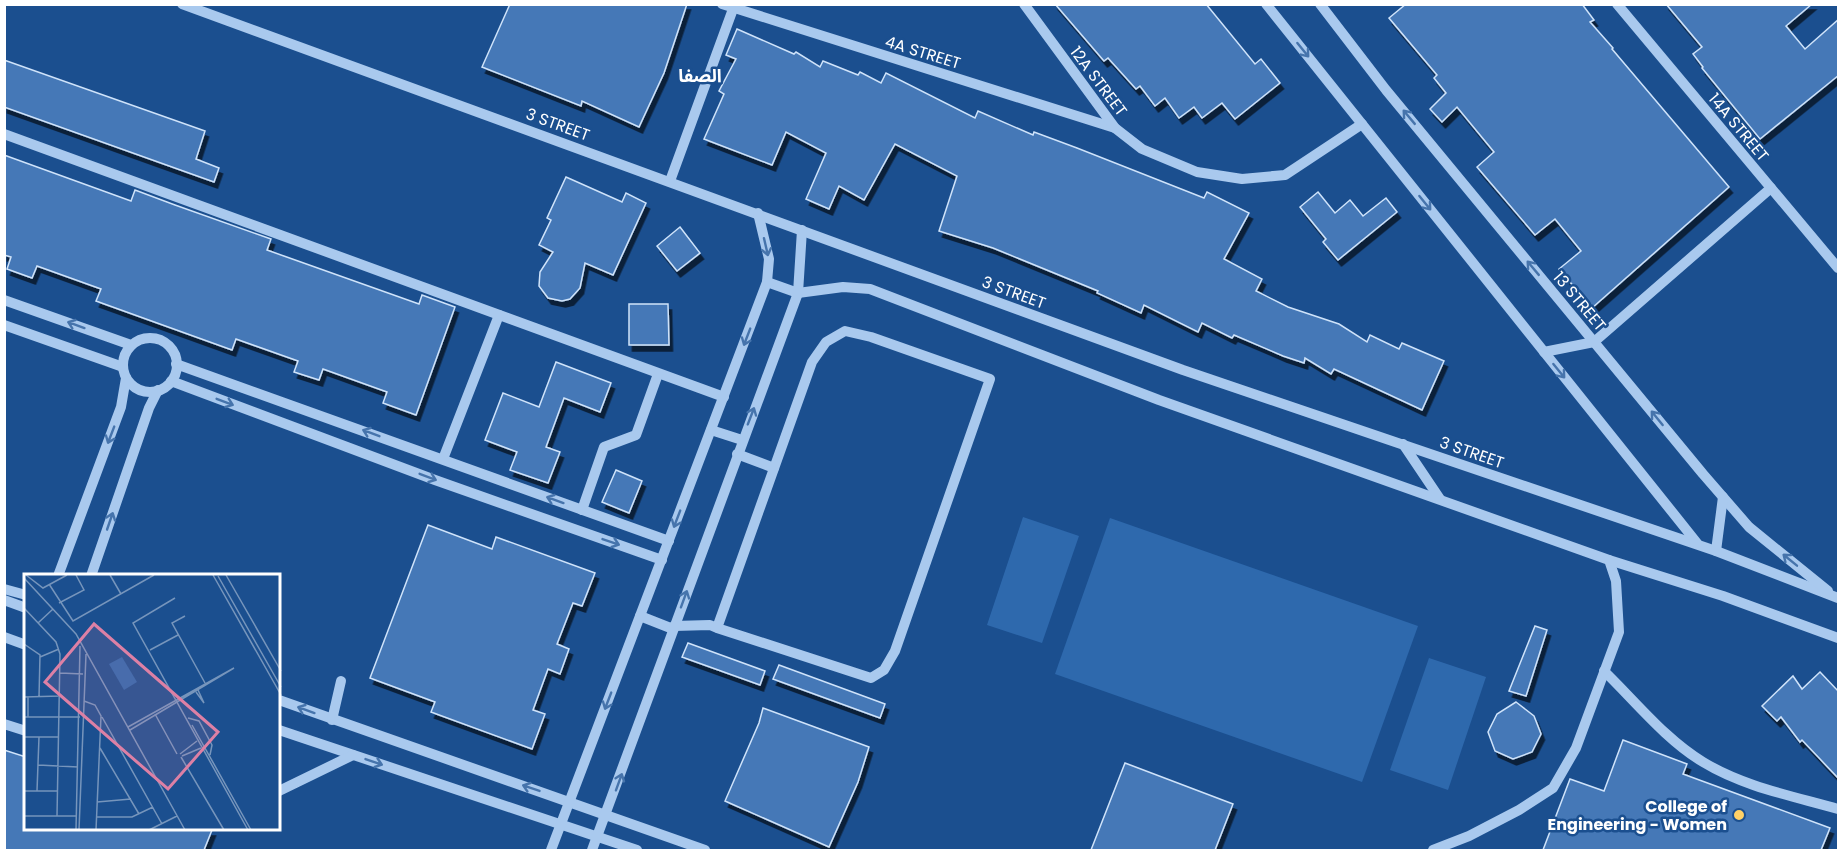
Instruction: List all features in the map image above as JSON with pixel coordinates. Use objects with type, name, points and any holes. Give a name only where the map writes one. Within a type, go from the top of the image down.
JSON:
[{"type":"street","name":"3 STREET","points":[[182,4],[1183,370],[1716,551],[1837,597]]},
{"type":"street","name":"4A STREET","points":[[722,4],[1115,128]]},
{"type":"street","name":"12A STREET","points":[[1024,4],[1115,128],[1142,149],[1197,172],[1242,178],[1285,175],[1362,124]]},
{"type":"street","points":[[1266,4],[1698,545]]},
{"type":"street","name":"13 STREET","points":[[1320,4],[1386,90],[1749,527],[1837,597]]},
{"type":"street","name":"14A STREET","points":[[1617,4],[1839,268]]},
{"type":"street","points":[[670,181],[734,9]]},
{"type":"street","points":[[4,134],[724,398]]},
{"type":"street","points":[[1544,352],[1594,342],[1771,188]]},
{"type":"street","points":[[551,850],[767,282],[769,259],[758,213]]},
{"type":"street","points":[[592,850],[607,815],[742,440],[798,293],[802,230]]},
{"type":"street","points":[[767,282],[798,293],[843,287],[870,289],[1159,400],[1609,560],[1723,596],[1839,638]]},
{"type":"street","points":[[4,300],[131,345]]},
{"type":"street","points":[[443,459],[499,315]]},
{"type":"street","points":[[4,325],[123,367]]},
{"type":"street","points":[[640,616],[674,628],[710,626],[871,678],[884,670],[895,651],[990,379],[871,337],[845,331],[826,342],[812,362],[717,628]]},
{"type":"street","points":[[59,574],[122,407],[126,378],[123,367],[124,355],[131,345],[142,339],[154,338],[165,342],[173,351],[176,364],[171,381],[158,390],[149,408],[93,574]]},
{"type":"street","points":[[176,364],[669,541]]},
{"type":"street","points":[[582,510],[604,447],[636,435],[658,374]]},
{"type":"street","points":[[126,378],[135,387],[146,391],[158,390]]},
{"type":"street","points":[[171,381],[435,480],[662,560]]},
{"type":"street","points":[[711,430],[742,440]]},
{"type":"street","points":[[1403,444],[1440,500]]},
{"type":"street","points":[[737,454],[774,468]]},
{"type":"street","points":[[1716,551],[1723,497]]},
{"type":"street","points":[[1433,850],[1469,836],[1519,810],[1553,788],[1576,748],[1619,632],[1616,581],[1609,560]]},
{"type":"street","points":[[4,589],[24,594]]},
{"type":"street","points":[[4,600],[24,607]]},
{"type":"street","points":[[4,638],[24,644]]},
{"type":"street","points":[[1604,671],[1672,737],[1702,762],[1742,781],[1839,809]]},
{"type":"street","points":[[332,720],[341,681]]},
{"type":"street","points":[[280,700],[705,850]]},
{"type":"street","points":[[4,724],[24,730]]},
{"type":"street","points":[[280,730],[637,850]]},
{"type":"street","points":[[280,791],[353,755]]},
{"type":"shaded area","points":[[1023,517],[1079,536],[1042,643],[987,625]]},
{"type":"shaded area","points":[[1110,518],[1418,626],[1362,782],[1055,674]]},
{"type":"shaded area","points":[[1429,658],[1486,677],[1448,790],[1390,770]]},
{"type":"building","points":[[510,4],[687,4],[664,73],[639,127],[582,101],[581,106],[482,67]]},
{"type":"building","points":[[1055,4],[1206,4],[1255,64],[1261,59],[1280,83],[1235,119],[1222,103],[1202,118],[1194,107],[1179,118],[1165,98],[1155,106],[1140,86],[1136,89],[1108,58],[1104,61]]},
{"type":"building","points":[[1406,4],[1582,4],[1594,20],[1590,22],[1729,187],[1592,308],[1559,269],[1581,251],[1555,219],[1535,235],[1477,167],[1494,152],[1457,107],[1442,122],[1430,109],[1446,93],[1434,78],[1437,75],[1389,18]]},
{"type":"building","points":[[1666,4],[1812,4],[1786,26],[1805,49],[1839,19],[1839,75],[1760,139],[1702,68],[1693,54],[1702,47]]},
{"type":"building","points":[[737,29],[794,54],[796,52],[820,67],[823,61],[858,75],[860,72],[881,83],[886,73],[975,118],[978,111],[1033,135],[1034,132],[1204,198],[1207,192],[1249,213],[1224,259],[1262,279],[1256,291],[1288,307],[1339,324],[1367,342],[1370,335],[1399,349],[1402,343],[1444,361],[1422,410],[1334,369],[1331,374],[1305,358],[1304,363],[1283,356],[1234,335],[1232,338],[1202,323],[1198,332],[1144,305],[1141,313],[1097,293],[1098,291],[993,248],[939,231],[957,176],[895,144],[864,200],[839,186],[829,209],[806,199],[826,153],[786,132],[772,165],[704,139],[724,94],[719,91],[736,59],[726,55]]},
{"type":"building","points":[[4,60],[205,131],[196,159],[219,168],[214,182],[4,107]]},
{"type":"building","points":[[4,155],[131,201],[135,190],[271,239],[267,250],[419,304],[422,295],[455,307],[416,415],[383,403],[387,392],[323,369],[319,380],[294,372],[298,361],[236,339],[232,350],[96,301],[101,289],[37,266],[32,278],[7,269],[11,257],[4,255]]},
{"type":"building","points":[[566,177],[622,202],[626,193],[646,203],[613,275],[585,263],[580,288],[570,299],[562,301],[548,298],[539,286],[540,272],[553,252],[539,245],[551,220],[547,218]]},
{"type":"building","points":[[1318,192],[1335,213],[1350,200],[1363,216],[1386,198],[1397,212],[1338,260],[1323,242],[1326,239],[1300,207]]},
{"type":"building","points":[[680,227],[700,253],[677,271],[657,246]]},
{"type":"building","points":[[629,304],[668,304],[669,345],[629,345]]},
{"type":"building","points":[[556,362],[611,383],[600,412],[564,398],[546,447],[560,452],[548,483],[510,470],[517,452],[485,440],[503,393],[539,407]]},
{"type":"building","points":[[616,470],[642,481],[629,513],[602,502]]},
{"type":"building","points":[[428,525],[492,549],[496,537],[595,573],[582,606],[573,603],[557,644],[569,649],[560,674],[548,669],[533,710],[545,714],[532,749],[431,712],[435,702],[370,678]]},
{"type":"building","points":[[1535,626],[1547,630],[1526,696],[1509,691]]},
{"type":"building","points":[[688,643],[765,671],[760,685],[682,657]]},
{"type":"building","points":[[779,665],[885,704],[880,718],[773,679]]},
{"type":"building","points":[[1820,672],[1839,692],[1839,779],[1802,740],[1800,742],[1781,717],[1777,721],[1762,706],[1793,676],[1802,689]]},
{"type":"building","points":[[1516,702],[1534,716],[1541,734],[1532,752],[1513,759],[1495,751],[1488,732],[1497,714]]},
{"type":"building","points":[[763,708],[869,747],[858,782],[829,847],[725,801],[759,723]]},
{"type":"building","points":[[1623,740],[1687,764],[1683,774],[1830,828],[1821,850],[1543,850],[1570,779],[1604,791]]},
{"type":"building","points":[[4,750],[24,756],[24,831],[212,831],[204,850],[4,850]]},
{"type":"building","points":[[1125,763],[1233,804],[1215,850],[1091,850]]},
{"type":"place","name":"College of Engineering - Women","points":[[1739,815]]},
{"type":"district","name":"الصفا","points":[[700,76]]}]
